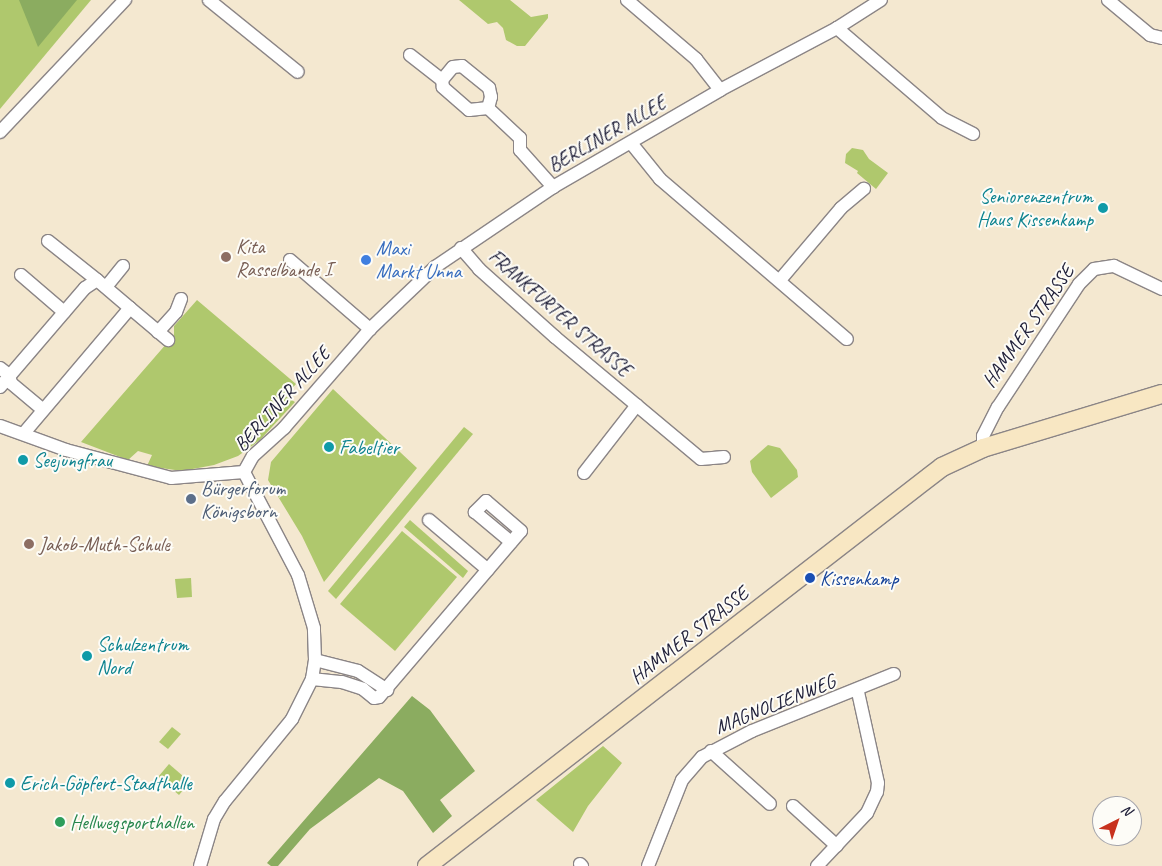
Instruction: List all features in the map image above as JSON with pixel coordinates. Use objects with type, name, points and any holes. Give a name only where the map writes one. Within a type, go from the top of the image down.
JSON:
[{"type":"main road","name":"HAMMER STRASSE","points":[[426,866],[942,467],[983,448],[1162,394]]},
{"type":"street","points":[[0,132],[125,0]]},
{"type":"street","points":[[209,0],[298,72]]},
{"type":"street","points":[[627,0],[696,58],[720,90]]},
{"type":"street","name":"BERLINER ALLEE","points":[[244,472],[253,456],[284,428],[370,329],[420,280],[461,248],[553,186],[631,143],[720,90],[836,28],[881,0]]},
{"type":"street","points":[[1108,0],[1150,35],[1162,38]]},
{"type":"street","points":[[836,28],[942,118],[973,134]]},
{"type":"street","points":[[410,55],[442,80],[443,88],[469,110],[488,108],[520,138],[520,150],[553,186]]},
{"type":"street","points":[[442,80],[453,67],[462,66],[489,88],[491,97],[488,108]]},
{"type":"street","points":[[631,143],[660,179],[847,339]]},
{"type":"street","points":[[780,280],[841,208],[864,189]]},
{"type":"street","points":[[48,241],[102,283],[163,336],[181,299]]},
{"type":"street","name":"FRANKFURTER STRASSE","points":[[461,248],[499,288],[701,459],[724,457]]},
{"type":"street","points":[[290,260],[370,329]]},
{"type":"street","points":[[0,387],[4,372],[64,312],[85,288],[102,283],[123,266]]},
{"type":"street","name":"HAMMER STRASSE","points":[[983,448],[983,436],[998,407],[1078,284],[1094,269],[1114,266],[1162,289]]},
{"type":"street","points":[[21,276],[64,312]]},
{"type":"street","points":[[24,433],[42,409],[130,308]]},
{"type":"street","points":[[4,372],[11,383],[42,409]]},
{"type":"street","name":"FRANKFURTER STRASSE","points":[[584,473],[637,405]]},
{"type":"street","points":[[0,426],[24,433],[66,450],[171,478],[244,472],[298,575],[314,628],[315,660],[312,679],[292,719],[225,800],[214,819],[200,866]]},
{"type":"street","points":[[429,520],[488,570]]},
{"type":"street","points":[[312,679],[342,682],[376,698],[391,685],[511,542]]},
{"type":"street","points":[[315,660],[358,671],[391,685]]},
{"type":"street","name":"MAGNOLIENWEG","points":[[648,866],[682,780],[711,751],[752,731],[858,692],[894,674]]},
{"type":"street","points":[[818,866],[866,813],[877,792],[878,783],[858,692]]},
{"type":"street","points":[[711,751],[770,804]]},
{"type":"street","points":[[793,806],[836,846]]},
{"type":"green space","points":[[0,0],[91,0],[0,109]]},
{"type":"green space","points":[[19,0],[77,0],[38,47]]},
{"type":"green space","points":[[459,0],[510,0],[531,17],[548,14],[548,18],[525,46],[517,46],[506,40],[503,28],[497,22],[488,24]]},
{"type":"green space","points":[[852,148],[863,150],[869,159],[888,173],[876,189],[857,173],[858,171],[845,163],[846,154]]},
{"type":"green space","points":[[197,300],[296,384],[285,396],[295,402],[260,440],[238,456],[214,465],[182,471],[147,466],[152,455],[138,451],[128,460],[81,442],[174,335],[174,326]]},
{"type":"green space","points":[[333,389],[417,468],[324,582],[302,536],[268,480],[271,462]]},
{"type":"green space","points":[[464,427],[473,434],[336,599],[328,591]]},
{"type":"green space","points":[[768,445],[780,448],[797,470],[798,477],[771,498],[752,472],[750,461]]},
{"type":"green space","points":[[410,520],[468,571],[463,578],[404,527]]},
{"type":"green space","points":[[402,531],[457,577],[395,651],[340,604]]},
{"type":"green space","points":[[191,578],[192,597],[177,598],[175,579]]},
{"type":"green space","points":[[412,696],[430,710],[475,771],[440,800],[452,816],[433,833],[403,791],[379,778],[310,829],[278,866],[271,866],[267,863]]},
{"type":"green space","points":[[172,727],[181,734],[168,749],[159,742]]},
{"type":"green space","points":[[603,746],[622,763],[588,806],[573,832],[536,800]]},
{"type":"green space","points":[[169,764],[190,782],[179,795],[158,777]]},
{"type":"place","name":"Seniorenzentrum Haus Kissenkamp","points":[[1103,208]]},
{"type":"place","name":"Kita Rasselbande I","points":[[226,257]]},
{"type":"place","name":"Maxi Markt Unna","points":[[366,260]]},
{"type":"place","name":"Fabeltier","points":[[329,447]]},
{"type":"place","name":"Seejungfrau","points":[[23,460]]},
{"type":"place","name":"Bürgerforum Königsborn","points":[[191,499]]},
{"type":"place","name":"Jakob-Muth-Schule","points":[[29,544]]},
{"type":"place","name":"Kissenkamp","points":[[810,578]]},
{"type":"place","name":"Schulzentrum Nord","points":[[87,656]]},
{"type":"place","name":"Erich-Göpfert-Stadthalle","points":[[10,783]]},
{"type":"place","name":"Hellwegsporthallen","points":[[60,822]]}]
